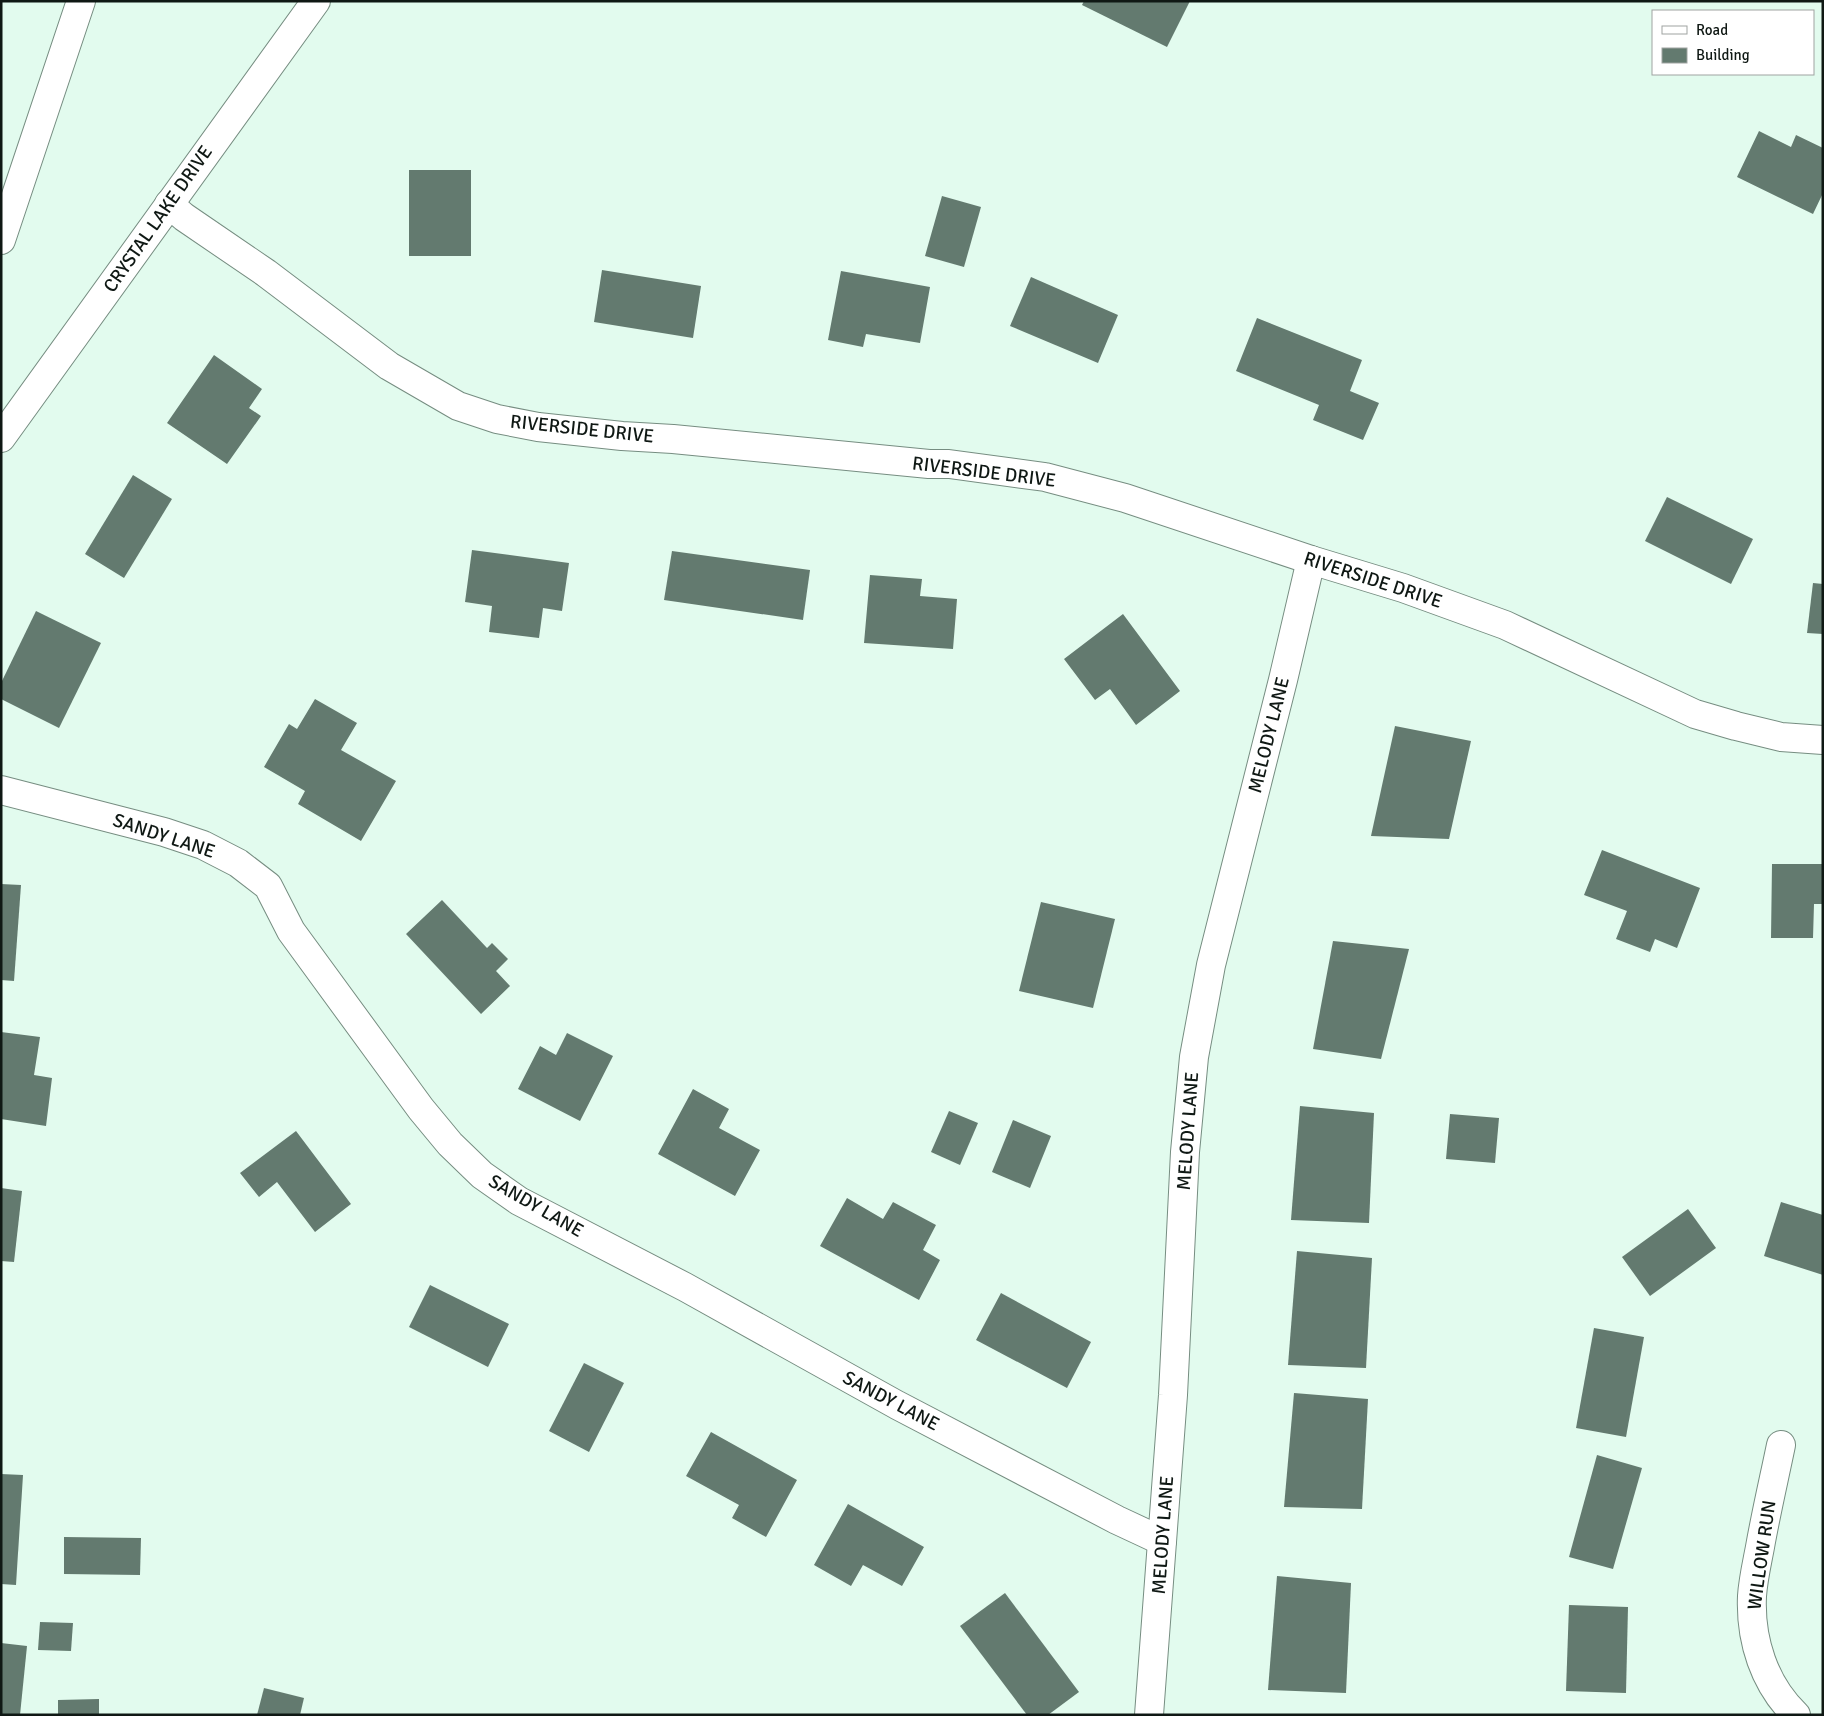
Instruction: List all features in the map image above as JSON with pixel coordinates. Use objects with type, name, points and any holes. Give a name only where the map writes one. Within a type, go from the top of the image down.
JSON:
[{"type":"street","points":[[1,240],[81,1]]},
{"type":"street","name":"CRYSTAL LAKE DRIVE","points":[[1,438],[316,1]]},
{"type":"street","name":"RIVERSIDE DRIVE","points":[[169,204],[184,217],[266,273],[389,366],[458,406],[497,419],[566,430],[929,464],[949,464],[1036,476],[1125,498],[1310,560],[1403,588],[1505,625],[1695,714],[1781,738],[1823,740]]},
{"type":"street","name":"MELODY LANE","points":[[1149,1715],[1173,1395],[1185,1152],[1194,1057],[1211,965],[1283,680],[1310,560]]},
{"type":"street","name":"SANDY LANE","points":[[1,790],[164,832],[203,845],[238,863],[268,886],[292,931],[421,1110],[450,1144],[482,1174],[519,1200],[685,1287],[897,1405],[1117,1520],[1162,1541]]},
{"type":"street","name":"WILLOW RUN","points":[[1781,1445],[1753,1586],[1753,1626],[1759,1655],[1770,1682],[1786,1705],[1796,1715]]},
{"type":"building","points":[[1084,1],[1190,1],[1167,47],[1082,5]]},
{"type":"building","points":[[1759,131],[1791,147],[1796,135],[1823,148],[1823,193],[1813,214],[1737,177]]},
{"type":"building","points":[[409,170],[471,170],[471,256],[409,256]]},
{"type":"building","points":[[942,196],[981,207],[964,267],[925,256]]},
{"type":"building","points":[[602,270],[701,286],[693,338],[594,322]]},
{"type":"building","points":[[841,271],[930,287],[920,343],[866,334],[863,347],[828,340]]},
{"type":"building","points":[[1031,277],[1118,315],[1098,363],[1010,326]]},
{"type":"building","points":[[1257,318],[1362,360],[1350,391],[1379,403],[1363,440],[1313,420],[1319,405],[1236,371]]},
{"type":"building","points":[[214,355],[262,389],[249,408],[261,416],[227,464],[167,423]]},
{"type":"building","points":[[133,475],[172,499],[124,578],[85,554]]},
{"type":"building","points":[[1667,497],[1753,539],[1731,584],[1645,541]]},
{"type":"building","points":[[472,550],[569,563],[562,611],[543,608],[539,638],[489,632],[492,606],[465,602]]},
{"type":"building","points":[[672,551],[810,570],[803,620],[664,600]]},
{"type":"building","points":[[870,575],[922,579],[920,596],[957,599],[953,649],[864,643]]},
{"type":"building","points":[[1813,583],[1823,584],[1823,634],[1807,633]]},
{"type":"building","points":[[36,611],[101,643],[59,728],[1,699],[1,683]]},
{"type":"building","points":[[1123,614],[1180,691],[1136,725],[1110,689],[1095,700],[1064,659]]},
{"type":"building","points":[[315,699],[357,723],[341,750],[396,781],[361,841],[298,804],[305,791],[264,767],[289,724],[297,729]]},
{"type":"building","points":[[1395,726],[1471,741],[1449,839],[1371,836]]},
{"type":"building","points":[[1602,850],[1700,888],[1677,948],[1655,939],[1650,952],[1616,939],[1627,911],[1584,895]]},
{"type":"building","points":[[1772,864],[1823,864],[1823,904],[1814,904],[1813,938],[1771,938]]},
{"type":"building","points":[[1,884],[21,885],[14,981],[1,980]]},
{"type":"building","points":[[442,900],[487,948],[492,943],[508,959],[496,971],[510,986],[481,1014],[406,934]]},
{"type":"building","points":[[1041,902],[1115,919],[1093,1008],[1019,991]]},
{"type":"building","points":[[1333,941],[1409,949],[1381,1059],[1313,1049]]},
{"type":"building","points":[[1,1032],[40,1037],[34,1075],[52,1078],[46,1126],[1,1119]]},
{"type":"building","points":[[567,1033],[613,1056],[580,1121],[518,1089],[540,1046],[556,1055]]},
{"type":"building","points":[[693,1089],[729,1109],[719,1128],[760,1150],[735,1196],[658,1154]]},
{"type":"building","points":[[1300,1106],[1374,1113],[1369,1223],[1291,1220]]},
{"type":"building","points":[[949,1111],[978,1123],[960,1165],[931,1152]]},
{"type":"building","points":[[1450,1114],[1499,1118],[1495,1163],[1446,1159]]},
{"type":"building","points":[[1013,1120],[1051,1136],[1030,1188],[992,1172]]},
{"type":"building","points":[[296,1131],[351,1204],[315,1232],[277,1182],[259,1197],[240,1173]]},
{"type":"building","points":[[1,1188],[22,1191],[14,1262],[1,1261]]},
{"type":"building","points":[[847,1198],[883,1219],[893,1202],[936,1225],[923,1250],[940,1260],[919,1300],[820,1246]]},
{"type":"building","points":[[1781,1202],[1823,1215],[1823,1275],[1764,1256]]},
{"type":"building","points":[[1688,1209],[1716,1248],[1650,1296],[1622,1257]]},
{"type":"building","points":[[1297,1251],[1372,1258],[1366,1368],[1288,1365]]},
{"type":"building","points":[[430,1285],[509,1324],[488,1367],[409,1327]]},
{"type":"building","points":[[1001,1293],[1091,1342],[1067,1388],[976,1340]]},
{"type":"building","points":[[1594,1328],[1644,1337],[1626,1437],[1576,1428]]},
{"type":"building","points":[[584,1363],[624,1383],[589,1452],[549,1431]]},
{"type":"building","points":[[1294,1393],[1368,1399],[1362,1509],[1284,1507]]},
{"type":"building","points":[[711,1432],[797,1480],[766,1537],[732,1518],[739,1505],[686,1476]]},
{"type":"building","points":[[1597,1455],[1642,1468],[1613,1569],[1569,1557]]},
{"type":"building","points":[[1,1474],[23,1475],[16,1585],[1,1584]]},
{"type":"building","points":[[848,1504],[924,1547],[902,1586],[863,1565],[851,1586],[814,1565]]},
{"type":"building","points":[[64,1537],[141,1538],[140,1575],[64,1574]]},
{"type":"building","points":[[1277,1576],[1351,1583],[1346,1693],[1268,1690]]},
{"type":"building","points":[[1005,1593],[1079,1692],[1048,1715],[1027,1715],[960,1626]]},
{"type":"building","points":[[1569,1605],[1628,1607],[1626,1693],[1566,1691]]},
{"type":"building","points":[[40,1622],[73,1623],[71,1651],[38,1650]]},
{"type":"building","points":[[1,1643],[27,1646],[20,1715],[1,1715]]},
{"type":"building","points":[[264,1688],[304,1698],[300,1715],[257,1715]]},
{"type":"building","points":[[99,1699],[99,1715],[58,1715],[58,1700]]}]
